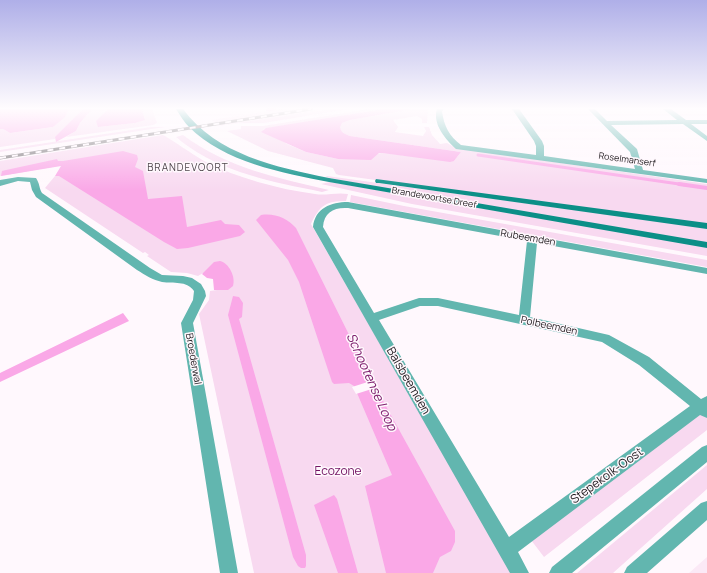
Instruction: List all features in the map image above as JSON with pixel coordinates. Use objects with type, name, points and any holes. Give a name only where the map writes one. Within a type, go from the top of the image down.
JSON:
[{"type":"main road","name":"Brandevoortse Dreef","points":[[206,136],[217,144],[253,160],[293,172],[336,181],[707,245]]},
{"type":"main road","name":"Brandevoortse Dreef","points":[[217,136],[225,141],[260,156],[299,168],[340,176],[707,226]]},
{"type":"street","name":"Roselmanserf","points":[[448,136],[451,141],[459,147],[707,181]]},
{"type":"street","points":[[534,136],[540,146],[540,158]]},
{"type":"street","points":[[618,136],[634,151],[640,172]]},
{"type":"street","name":"Broederwal","points":[[0,183],[18,178],[33,180],[39,194],[133,262],[157,277],[190,281],[198,287],[200,294],[199,300],[189,316],[187,323],[229,573]]},
{"type":"street","name":"Balsbeemden","points":[[348,205],[337,204],[327,208],[318,222],[318,227],[520,573]]},
{"type":"street","name":"Rubeemden","points":[[348,205],[707,271]]},
{"type":"street","points":[[524,321],[532,239]]},
{"type":"street","name":"Polbeemden","points":[[372,318],[419,302],[438,302],[605,338],[644,361],[705,407]]},
{"type":"street","name":"Stepekolk-Oost","points":[[506,550],[705,407]]},
{"type":"street","points":[[558,573],[707,452]]},
{"type":"street","points":[[633,573],[707,509]]},
{"type":"shaded area","points":[[707,557],[707,573],[689,573]]},
{"type":"green space","points":[[0,136],[58,136],[55,139],[0,147]]},
{"type":"green space","points":[[94,136],[107,136],[0,152],[0,150]]},
{"type":"green space","name":"Ecozone","points":[[164,136],[204,161],[244,178],[301,192],[319,194],[348,194],[346,201],[333,202],[324,205],[317,212],[311,224],[512,573],[254,573],[199,314],[209,300],[210,291],[217,290],[218,280],[203,273],[198,276],[187,273],[171,272],[147,256],[149,255],[145,252],[143,253],[45,188],[55,176],[57,176],[64,165],[0,176],[0,161]]},
{"type":"green space","points":[[184,136],[217,156],[235,164],[272,176],[329,190],[322,192],[259,178],[241,172],[206,158],[176,137]]},
{"type":"green space","points":[[237,136],[274,136],[287,144],[306,152],[338,159],[382,153],[454,161],[461,152],[349,136],[433,136],[440,144],[447,143],[456,148],[707,184],[707,225],[339,175],[336,174],[333,168],[268,151]]},
{"type":"green space","points":[[326,177],[707,228],[707,243],[372,186]]},
{"type":"green space","points":[[330,182],[707,247],[707,256],[412,204],[321,184]]},
{"type":"green space","points":[[351,195],[404,206],[707,260],[707,267],[350,202]]},
{"type":"green space","points":[[707,407],[707,430],[544,557],[531,540]]},
{"type":"green space","points":[[707,465],[707,489],[613,573],[577,573]]},
{"type":"water","points":[[56,136],[67,136],[56,142],[55,137]]},
{"type":"water","points":[[269,136],[349,136],[461,152],[454,161],[450,162],[382,153],[379,153],[371,160],[338,159],[306,152]]},
{"type":"water","points":[[123,151],[137,155],[138,159],[135,167],[143,171],[148,199],[182,196],[187,227],[221,220],[225,224],[239,225],[245,232],[240,236],[188,248],[177,249],[59,176],[55,176],[61,166],[1,176],[2,171],[57,159],[58,161],[63,161]]},
{"type":"water","name":"Schootense Loop","points":[[261,215],[280,217],[289,221],[296,228],[371,379],[455,531],[455,542],[451,551],[440,557],[433,573],[386,573],[365,486],[392,475],[354,386],[349,383],[334,384],[332,382],[299,282],[288,260],[256,220]]},
{"type":"water","points":[[220,261],[229,267],[233,275],[233,286],[228,290],[214,290],[213,279],[207,278],[202,274],[214,262]]},
{"type":"water","points":[[233,296],[239,297],[243,303],[242,317],[239,319],[306,555],[305,568],[298,566],[293,557],[228,315]]},
{"type":"water","points":[[123,313],[129,321],[0,382],[0,373]]},
{"type":"water","points":[[334,495],[337,499],[358,573],[338,573],[314,505]]},
{"type":"pier","points":[[374,380],[378,387],[356,394],[352,387]]},
{"type":"waterway","points":[[478,155],[686,185]]},
{"type":"waterway","points":[[679,184],[686,185]]},
{"type":"waterway","points":[[686,185],[707,188]]},
{"type":"railway","points":[[0,158],[141,136]]},
{"type":"district","name":"BRANDEVOORT","points":[[188,168]]}]
